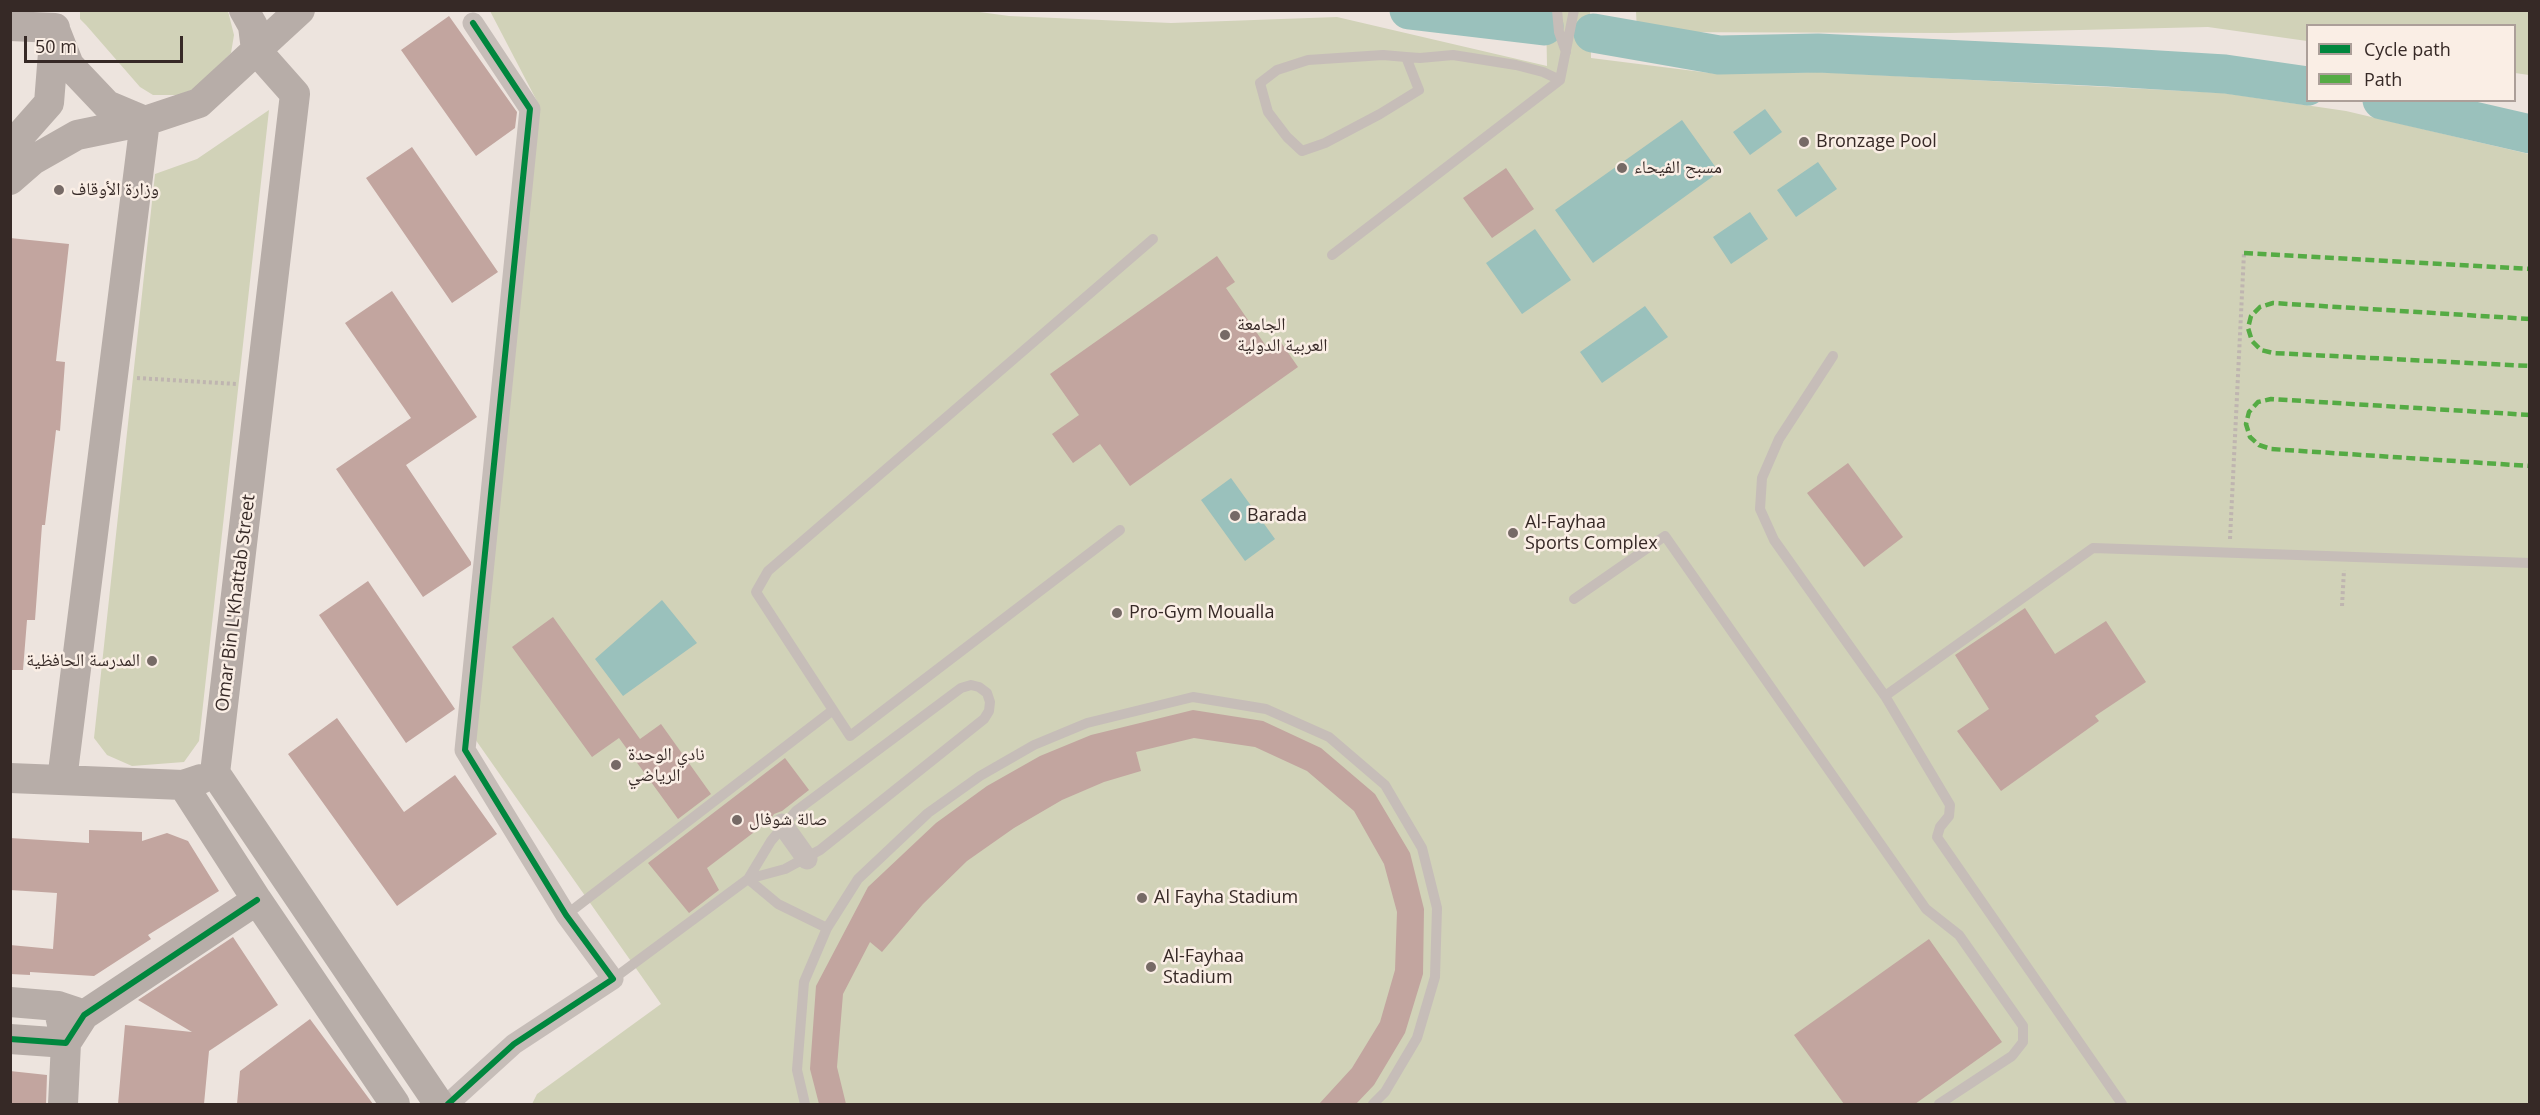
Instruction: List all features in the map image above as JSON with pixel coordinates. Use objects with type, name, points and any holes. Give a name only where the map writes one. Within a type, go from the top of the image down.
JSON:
[{"type":"main road","points":[[244,10],[253,26],[256,50]]},
{"type":"main road","points":[[22,153],[77,135],[145,121],[199,103],[300,10]]},
{"type":"main road","points":[[57,19],[69,65],[107,105],[145,121]]},
{"type":"main road","points":[[10,26],[57,19]]},
{"type":"main road","points":[[10,180],[49,103],[57,19]]},
{"type":"main road","name":"Omar Bin L'Khattab Street","points":[[215,773],[295,94],[256,50]]},
{"type":"main road","points":[[62,780],[145,121]]},
{"type":"main road","points":[[10,778],[183,785],[215,773],[439,1104]]},
{"type":"main road","points":[[183,785],[256,900],[395,1104]]},
{"type":"main road","points":[[10,1002],[71,1010],[256,900]]},
{"type":"main road","points":[[63,1104],[66,1042],[71,1010]]},
{"type":"main road","points":[[10,1039],[66,1042]]},
{"type":"street","points":[[448,1104],[514,1044],[613,979],[566,915],[465,750],[530,109],[473,23]]},
{"type":"street","points":[[782,824],[807,859]]},
{"type":"lane","points":[[1557,10],[1559,32],[1567,52]]},
{"type":"lane","points":[[1332,255],[1560,80],[1574,10]]},
{"type":"lane","points":[[1406,57],[1419,90],[1325,143],[1302,151],[1287,137],[1268,112],[1260,83],[1277,70],[1308,60],[1383,55],[1406,57],[1453,55],[1543,72],[1560,80]]},
{"type":"lane","points":[[1120,530],[850,736],[756,592],[768,571],[1153,239]]},
{"type":"lane","points":[[1833,356],[1779,439],[1762,478],[1760,509],[1774,540],[1885,696],[1950,805],[1949,816],[1940,826],[1937,837],[2122,1104]]},
{"type":"lane","points":[[1574,599],[1665,536],[1926,909],[1959,935],[2023,1026],[2023,1042],[2012,1056],[1939,1104]]},
{"type":"lane","points":[[1885,696],[2093,548],[2529,563]]},
{"type":"lane","points":[[613,979],[748,879],[785,869],[807,859],[984,719],[989,711],[990,702],[987,693],[971,685],[961,688],[796,811],[782,824],[748,879]]},
{"type":"lane","points":[[805,1104],[797,1070],[804,982],[827,928],[858,879],[928,813],[980,776],[1034,745],[1087,723],[1193,697],[1266,709],[1329,737],[1385,785],[1422,848],[1437,908],[1435,977],[1417,1038],[1385,1092],[1373,1104]]},
{"type":"lane","points":[[566,915],[833,710]]},
{"type":"lane","points":[[748,879],[786,909],[827,928]]},
{"type":"path","points":[[2230,553],[2244,252]]},
{"type":"path","points":[[112,377],[262,386]]},
{"type":"path","points":[[2342,606],[2345,557]]},
{"type":"green space","name":"Al-Fayhaa Sports Complex","points":[[965,10],[1009,16],[1171,23],[1337,17],[1547,66],[1546,11],[1590,11],[1591,58],[1718,74],[1818,72],[2223,93],[2346,111],[2529,154],[2529,1104],[532,1104],[537,1094],[661,1004],[475,739],[539,105],[490,11]]},
{"type":"green space","points":[[80,11],[228,11],[234,35],[231,53],[194,89],[178,95],[153,95],[140,87],[80,19]]},
{"type":"green space","points":[[1636,11],[2529,11],[2529,75],[2516,73],[2516,24],[2306,24],[2306,41],[2208,27],[1950,33],[1637,32]]},
{"type":"green space","points":[[269,110],[199,741],[184,762],[132,766],[107,755],[94,738],[155,174],[197,159]]},
{"type":"water","points":[[1765,109],[1782,132],[1750,155],[1733,132]]},
{"type":"water","points":[[1682,120],[1719,172],[1593,263],[1555,210]]},
{"type":"water","points":[[1818,162],[1837,189],[1796,217],[1777,190]]},
{"type":"water","points":[[1750,212],[1768,239],[1731,264],[1713,237]]},
{"type":"water","points":[[1535,229],[1571,280],[1522,314],[1486,263]]},
{"type":"water","points":[[1645,306],[1668,337],[1602,383],[1580,352]]},
{"type":"water","points":[[1231,478],[1275,539],[1245,561],[1201,500]]},
{"type":"water","points":[[662,600],[697,643],[623,696],[595,659]]},
{"type":"building","points":[[449,16],[517,112],[515,128],[476,156],[401,50]]},
{"type":"building","points":[[412,147],[498,272],[452,303],[366,178]]},
{"type":"building","points":[[1506,168],[1534,209],[1492,238],[1463,198]]},
{"type":"building","points":[[10,238],[69,244],[56,361],[65,362],[60,431],[56,430],[45,525],[42,525],[35,620],[27,620],[23,670],[10,670]]},
{"type":"building","points":[[1217,256],[1235,282],[1226,288],[1268,349],[1280,341],[1298,367],[1130,486],[1100,444],[1073,463],[1052,434],[1079,415],[1050,374]]},
{"type":"building","points":[[392,291],[477,417],[406,465],[471,562],[471,565],[423,597],[336,469],[411,418],[345,323]]},
{"type":"building","points":[[1848,463],[1903,537],[1864,567],[1807,493]]},
{"type":"building","points":[[368,581],[455,709],[406,743],[319,615]]},
{"type":"building","points":[[2025,608],[2055,654],[2106,621],[2146,682],[2095,716],[2099,721],[2001,791],[1957,731],[1989,709],[1955,655]]},
{"type":"building","points":[[553,617],[640,739],[661,724],[711,794],[678,819],[619,738],[592,757],[512,647]]},
{"type":"building","points":[[1193,710],[1263,721],[1321,748],[1375,794],[1410,853],[1424,909],[1423,974],[1405,1033],[1374,1085],[1356,1104],[1319,1104],[1352,1068],[1380,1022],[1395,970],[1397,912],[1384,864],[1354,811],[1307,771],[1255,747],[1194,738],[1136,752],[1141,771],[1104,782],[1062,800],[1014,828],[967,861],[923,904],[882,952],[870,942],[843,994],[837,1067],[846,1104],[819,1104],[810,1069],[816,986],[868,887],[936,823],[987,786],[1040,756],[1091,735]]},
{"type":"building","points":[[337,718],[404,812],[455,775],[497,834],[397,906],[288,754]]},
{"type":"building","name":"صالة شوفال","points":[[785,758],[809,790],[782,811],[774,814],[770,820],[707,868],[719,890],[689,913],[648,863]]},
{"type":"building","points":[[89,830],[142,832],[142,841],[167,833],[188,841],[219,891],[148,935],[151,939],[94,976],[30,972],[30,975],[10,974],[10,945],[53,949],[57,893],[10,890],[10,838],[89,843]]},
{"type":"building","points":[[233,937],[278,1005],[209,1051],[204,1104],[118,1104],[125,1025],[192,1032],[138,1000]]},
{"type":"building","points":[[1929,939],[2002,1042],[1915,1104],[1844,1104],[1794,1035]]},
{"type":"building","points":[[310,1019],[373,1104],[237,1104],[240,1071]]},
{"type":"building","points":[[10,1071],[47,1075],[46,1104],[10,1104]]},
{"type":"waterway","points":[[1409,10],[1544,26]]},
{"type":"waterway","points":[[1593,33],[1719,55],[1818,53],[2109,67],[2225,74],[2306,86]]},
{"type":"waterway","points":[[2391,102],[2530,134]]},
{"type":"marked path","points":[[2244,253],[2530,269]]},
{"type":"marked path","points":[[2530,319],[2273,303],[2260,307],[2251,316],[2248,328],[2252,341],[2261,350],[2273,353],[2530,366]]},
{"type":"marked path","points":[[2530,415],[2271,399],[2258,402],[2249,412],[2246,424],[2250,437],[2259,445],[2271,449],[2530,466]]},
{"type":"cycle path","points":[[448,1104],[514,1044],[613,979],[566,915],[465,750],[530,109],[473,23]]},
{"type":"cycle path","points":[[10,1039],[66,1043],[84,1015],[257,900]]},
{"type":"place","name":"Bronzage Pool","points":[[1804,142]]},
{"type":"place","name":"مسبح الفيحاء","points":[[1622,168]]},
{"type":"place","name":"وزارة الأوقاف","points":[[59,190]]},
{"type":"place","name":"الجامعة العربية الدولية","points":[[1225,335]]},
{"type":"place","name":"Barada","points":[[1235,516]]},
{"type":"place","name":"Al-Fayhaa Sports Complex","points":[[1513,533]]},
{"type":"place","name":"Pro-Gym Moualla","points":[[1117,613]]},
{"type":"place","name":"المدرسة الحافظية","points":[[152,661]]},
{"type":"place","name":"نادي الوحدة الرياضي","points":[[616,765]]},
{"type":"place","name":"صالة شوفال","points":[[737,820]]},
{"type":"place","name":"Al Fayha Stadium","points":[[1142,898]]},
{"type":"place","name":"Al-Fayhaa Stadium","points":[[1151,967]]}]
